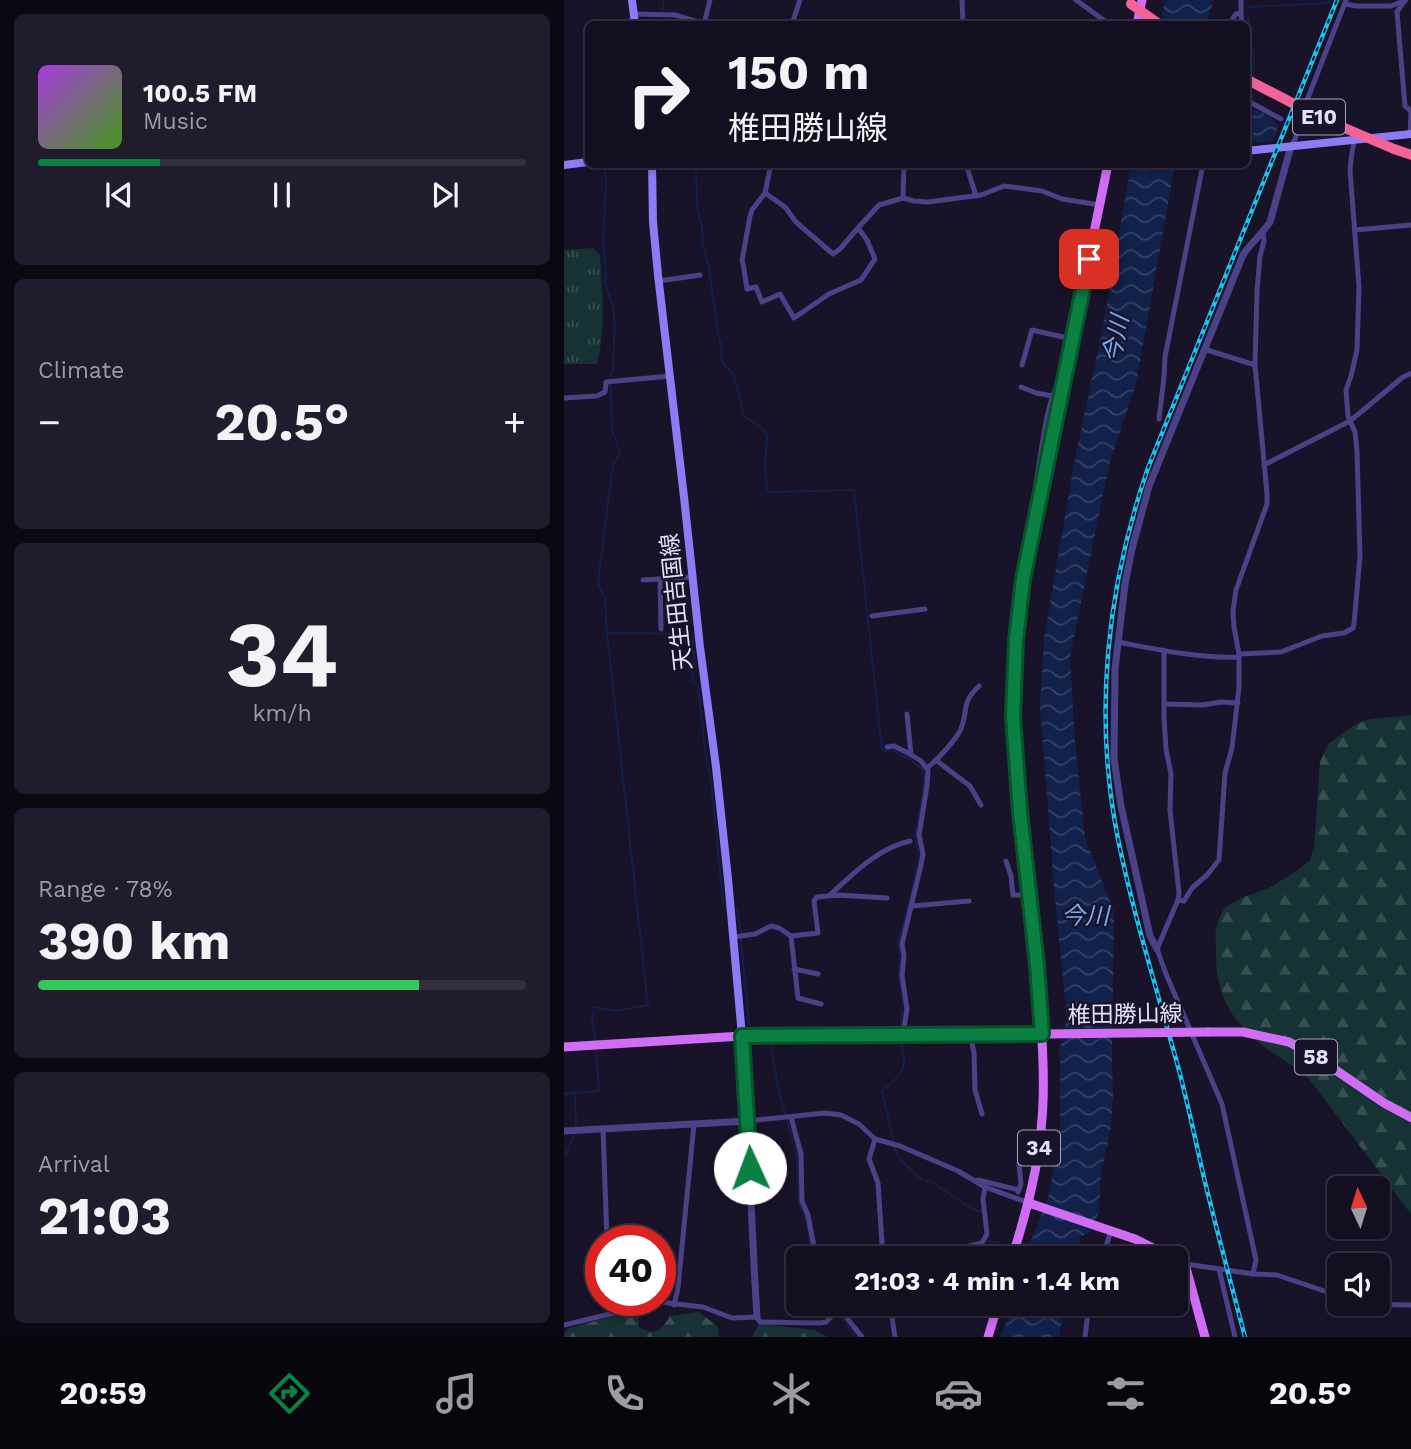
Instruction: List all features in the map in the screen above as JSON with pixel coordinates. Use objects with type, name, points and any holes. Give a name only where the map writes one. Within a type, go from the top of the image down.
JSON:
[{"type":"highway","points":[[1133,1],[1156,21]]},
{"type":"highway","name":"E10","points":[[1250,81],[1321,118],[1412,155]]},
{"type":"main road","points":[[632,0],[635,21]]},
{"type":"main road","points":[[1133,1],[1136,21]]},
{"type":"main road","points":[[1250,151],[1411,134]]},
{"type":"main road","points":[[564,164],[585,162]]},
{"type":"main road","name":"天生田吉国線","points":[[652,168],[653,222],[659,281],[734,937],[742,1036]]},
{"type":"main road","name":"34","points":[[1016,1246],[1031,1204],[1039,1149],[1044,1034],[1020,812],[1013,717],[1016,640],[1023,579],[1107,168]]},
{"type":"main road","name":"椎田勝山線","points":[[564,1047],[742,1036],[1243,1032],[1289,1042],[1412,1118]]},
{"type":"main road","points":[[1031,1204],[1149,1246]]},
{"type":"main road","points":[[1188,1284],[1197,1304],[1204,1337]]},
{"type":"main road","points":[[988,1337],[994,1316]]},
{"type":"street","points":[[705,21],[710,0]]},
{"type":"street","points":[[793,21],[800,0]]},
{"type":"street","points":[[962,0],[963,21]]},
{"type":"street","points":[[1076,0],[1105,21]]},
{"type":"street","points":[[1241,0],[1242,21]]},
{"type":"street","points":[[1253,1274],[1256,1260],[1222,1104],[1150,936],[1121,806],[1114,760],[1117,642],[1125,584],[1139,520],[1150,486],[1243,255],[1270,222],[1301,113],[1345,2],[1356,6],[1391,6],[1406,0]]},
{"type":"street","points":[[1406,0],[1397,12],[1405,106],[1411,111],[1411,134]]},
{"type":"street","points":[[1232,21],[1236,14],[1241,13]]},
{"type":"street","points":[[634,14],[675,15],[694,21]]},
{"type":"street","points":[[1250,103],[1281,118]]},
{"type":"street","points":[[1117,642],[1223,658],[1281,652],[1322,636],[1344,633],[1353,628],[1360,556],[1356,432],[1348,416],[1346,390],[1357,350],[1359,287],[1350,170],[1355,138]]},
{"type":"street","points":[[770,168],[765,193],[750,216],[742,261],[747,289],[756,287],[762,302],[780,294],[794,318],[829,294],[861,280],[875,259],[867,240],[858,228]]},
{"type":"street","points":[[903,198],[904,168]]},
{"type":"street","points":[[967,168],[976,196]]},
{"type":"street","points":[[1159,419],[1165,357],[1202,168]]},
{"type":"street","points":[[765,193],[785,207],[796,222],[833,254],[879,205],[903,198],[928,202],[976,196],[1004,186],[1042,191],[1062,199],[1100,205]]},
{"type":"street","points":[[1355,230],[1412,225]]},
{"type":"street","points":[[1178,901],[1184,901],[1192,888],[1219,860],[1225,773],[1232,748],[1238,703],[1239,656],[1234,627],[1234,598],[1267,503],[1255,365],[1257,291],[1263,233]]},
{"type":"street","points":[[1253,242],[1260,256]]},
{"type":"street","points":[[659,281],[700,275]]},
{"type":"street","points":[[1022,365],[1032,330],[1072,339]]},
{"type":"street","points":[[1204,349],[1255,365]]},
{"type":"street","points":[[1264,465],[1350,421],[1403,377],[1412,373]]},
{"type":"street","points":[[564,398],[597,396],[605,392],[606,382],[670,376]]},
{"type":"street","points":[[1042,484],[1036,483],[1053,396],[1061,377],[1064,378]]},
{"type":"street","points":[[1021,387],[1053,396]]},
{"type":"street","points":[[643,580],[692,577]]},
{"type":"street","points":[[660,579],[661,629]]},
{"type":"street","points":[[873,616],[925,610]]},
{"type":"street","points":[[1157,949],[1178,901],[1179,883],[1170,810],[1171,774],[1166,748],[1164,651]]},
{"type":"street","points":[[927,768],[937,761],[961,729],[968,696],[979,686]]},
{"type":"street","points":[[1164,704],[1238,703]]},
{"type":"street","points":[[907,714],[911,755]]},
{"type":"street","points":[[887,747],[894,746],[921,761],[927,768],[928,775],[919,835],[923,854],[902,944],[902,975],[907,1009],[903,1034]]},
{"type":"street","points":[[937,761],[970,786],[981,805]]},
{"type":"street","points":[[830,895],[883,851],[910,841]]},
{"type":"street","points":[[1006,861],[1013,895],[1029,895]]},
{"type":"street","points":[[734,937],[755,934],[770,926],[791,936],[818,933],[814,901],[817,897],[830,895],[887,898]]},
{"type":"street","points":[[912,906],[969,901]]},
{"type":"street","points":[[791,936],[798,998],[821,1004]]},
{"type":"street","points":[[794,969],[818,974]]},
{"type":"street","points":[[970,1034],[974,1053],[975,1090],[982,1114]]},
{"type":"street","points":[[742,1036],[756,1317],[760,1322],[820,1323],[826,1322],[831,1316]]},
{"type":"street","points":[[564,1132],[748,1121],[825,1113],[841,1115],[859,1124],[875,1139],[900,1146],[972,1178],[1019,1190]]},
{"type":"street","points":[[790,1117],[801,1154],[803,1201],[814,1246]]},
{"type":"street","points":[[676,1296],[694,1124]]},
{"type":"street","points":[[602,1129],[606,1225]]},
{"type":"street","points":[[875,1139],[869,1158],[878,1183],[881,1246]]},
{"type":"street","points":[[1016,1198],[1021,1184],[1019,1163]]},
{"type":"street","points":[[972,1178],[985,1187],[1031,1204]]},
{"type":"street","points":[[970,1246],[982,1243],[987,1234],[983,1199],[985,1187]]},
{"type":"street","points":[[1106,1246],[1112,1231]]},
{"type":"street","points":[[1188,1263],[1253,1274],[1277,1275],[1327,1293]]},
{"type":"street","points":[[1219,1269],[1235,1337]]},
{"type":"street","points":[[676,1304],[703,1307],[732,1318],[756,1317]]},
{"type":"street","points":[[1390,1305],[1412,1305]]},
{"type":"street","points":[[564,1325],[599,1316]]},
{"type":"street","points":[[845,1316],[862,1337]]},
{"type":"street","points":[[892,1316],[895,1337]]},
{"type":"street","points":[[1084,1337],[1087,1316]]},
{"type":"green space","points":[[593,248],[600,255],[602,296],[602,337],[597,364],[564,364],[564,250]]},
{"type":"green space","points":[[1411,715],[1411,1214],[1390,1186],[1390,1176],[1382,1176],[1310,1080],[1253,1038],[1234,1017],[1222,993],[1216,966],[1216,928],[1224,908],[1241,898],[1269,888],[1310,860],[1314,846],[1320,762],[1328,744],[1356,724],[1370,719]]},
{"type":"green space","points":[[699,1312],[718,1327],[719,1337],[564,1337],[569,1328],[614,1316],[638,1316],[639,1327],[653,1332],[661,1328],[670,1316]]},
{"type":"green space","points":[[759,1324],[815,1330],[828,1337],[752,1337]]},
{"type":"water","points":[[1165,0],[1214,0],[1207,21],[1161,21]]},
{"type":"water","points":[[1253,108],[1271,117],[1279,125],[1273,141],[1251,143]]},
{"type":"water","name":"今川","points":[[1130,168],[1174,168],[1136,384],[1109,465],[1070,657],[1085,838],[1114,911],[1113,1099],[1110,1134],[1101,1173],[1099,1212],[1090,1232],[1080,1237],[1080,1246],[1029,1246],[1049,1195],[1060,1129],[1058,1057],[1067,1019],[1040,706],[1044,639],[1075,458],[1103,327]]},
{"type":"water","points":[[1010,1316],[1062,1316],[1059,1337],[1000,1337]]},
{"type":"waterway","points":[[662,12],[664,0]]},
{"type":"waterway","points":[[1249,7],[1329,3],[1330,0]]},
{"type":"waterway","points":[[1248,16],[1249,21]]},
{"type":"waterway","points":[[624,21],[629,18]]},
{"type":"waterway","points":[[1250,31],[1253,77]]},
{"type":"waterway","points":[[1252,86],[1252,99]]},
{"type":"waterway","points":[[1250,140],[1251,108]]},
{"type":"waterway","points":[[596,1042],[592,1024],[594,1007],[616,1011],[648,1005],[605,600],[598,582],[613,464],[620,453],[612,430],[610,376],[613,368],[615,324],[613,305],[605,283],[605,168]]},
{"type":"waterway","points":[[696,168],[697,207],[709,267],[722,363],[734,375],[744,416],[760,427],[767,436],[765,471],[768,492],[854,490],[882,750],[894,751],[911,760],[922,769],[924,775],[915,836],[919,858],[898,943],[903,1005],[900,1030]]},
{"type":"waterway","points":[[607,633],[692,634],[695,667],[692,669],[694,684],[698,685],[723,901],[726,903]]},
{"type":"waterway","points":[[734,907],[737,908],[741,934]]},
{"type":"waterway","points":[[741,939],[749,1024],[752,1029],[767,1028],[768,1032]]},
{"type":"waterway","points":[[893,1140],[882,1091],[896,1079],[903,1067],[900,1039]]},
{"type":"waterway","points":[[770,1041],[785,1114]]},
{"type":"waterway","points":[[575,1093],[599,1091],[596,1047]]},
{"type":"waterway","points":[[564,1094],[575,1093],[576,1128]]},
{"type":"waterway","points":[[787,1120],[797,1156],[799,1203],[805,1216],[811,1246]]},
{"type":"waterway","points":[[564,1154],[568,1151],[574,1134]]},
{"type":"waterway","points":[[894,1147],[900,1160],[921,1179]]},
{"type":"waterway","points":[[926,1181],[929,1180],[981,1212]]},
{"type":"waterway","points":[[988,1241],[999,1242],[999,1246]]},
{"type":"waterway","points":[[840,1316],[857,1337]]},
{"type":"waterway","points":[[989,1316],[989,1322]]},
{"type":"railway","points":[[1245,1337],[1118,839],[1106,745],[1108,651],[1122,559],[1148,468],[1337,0]]},
{"type":"route","points":[[750,1168],[742,1036],[1042,1034],[1013,717],[1016,640],[1023,579],[1089,259]]}]
